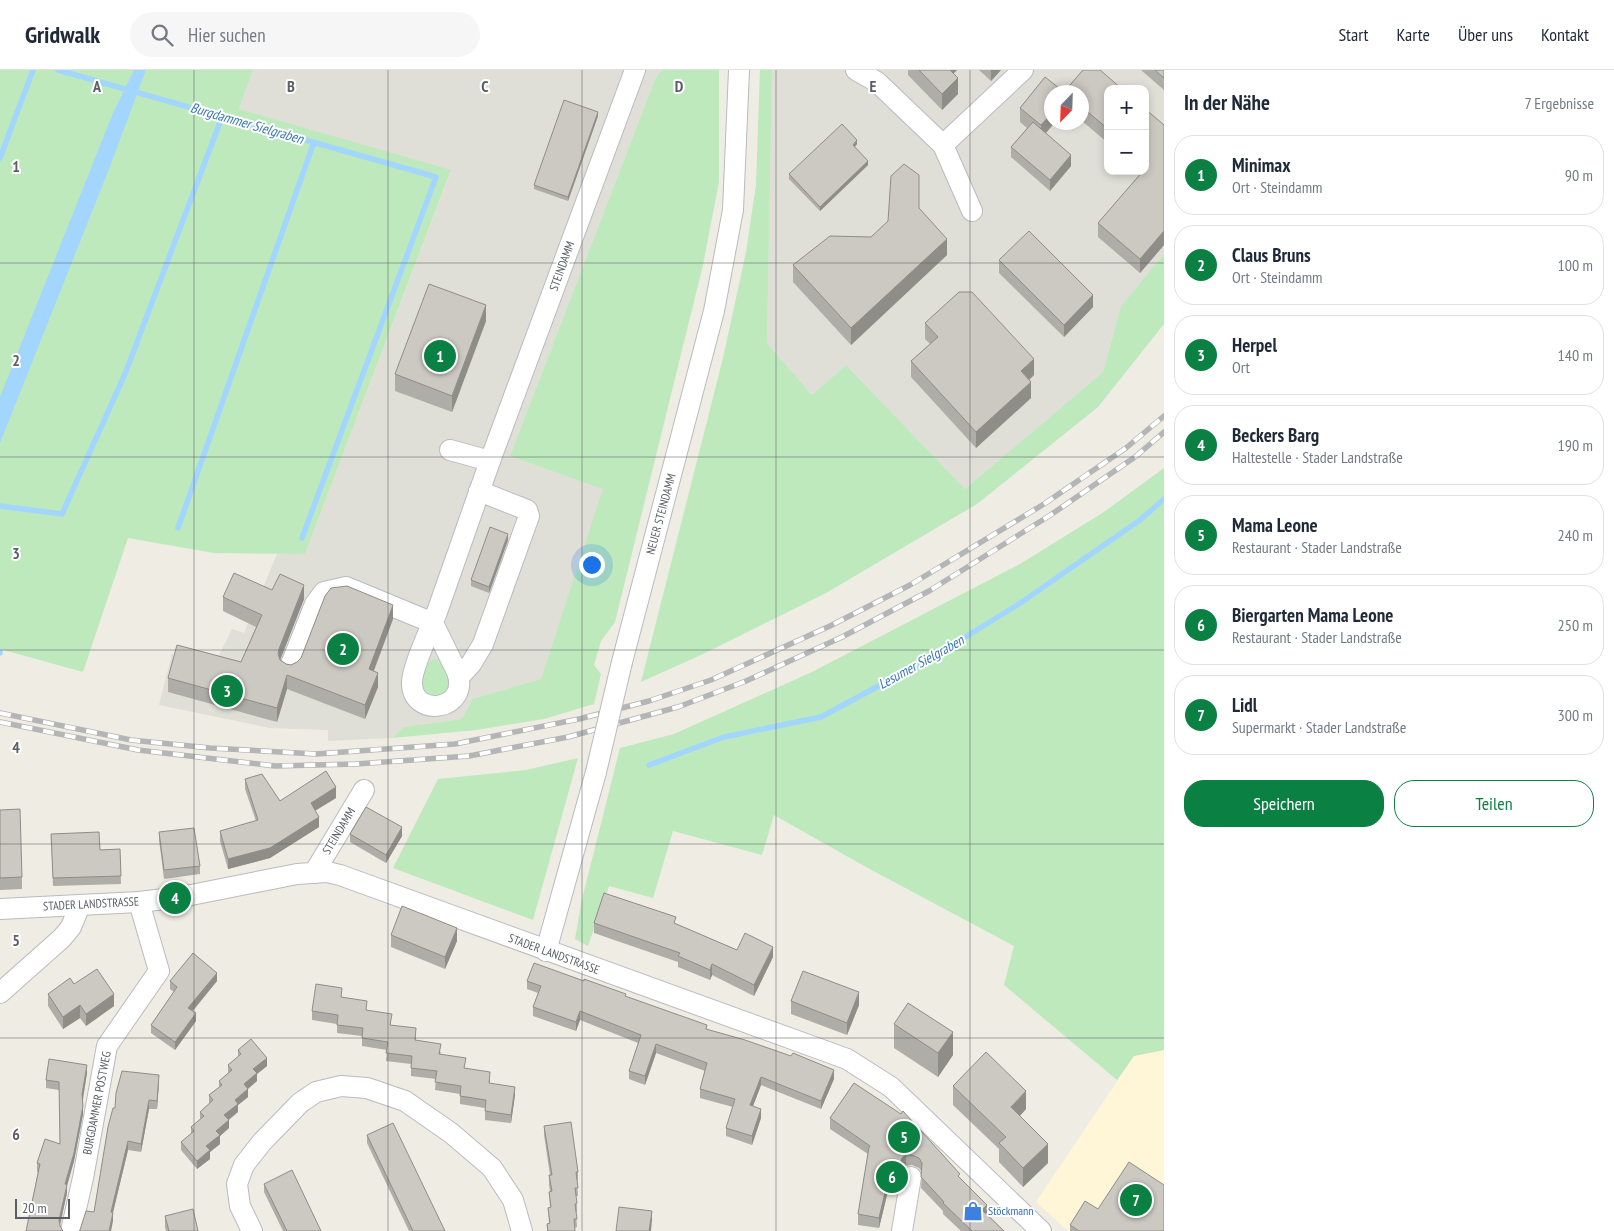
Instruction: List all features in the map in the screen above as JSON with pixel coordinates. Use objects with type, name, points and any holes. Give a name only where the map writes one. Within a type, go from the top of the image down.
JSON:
[{"type":"street","name":"STEINDAMM","points":[[459,677],[456,696],[444,705],[430,706],[422,702],[413,691],[412,680],[479,491],[635,70]]},
{"type":"street","name":"NEUER STEINDAMM","points":[[546,951],[596,772],[622,662],[714,311],[733,210],[739,70]]},
{"type":"street","points":[[856,70],[878,82],[943,145],[972,211]]},
{"type":"street","points":[[943,145],[1023,70]]},
{"type":"street","points":[[450,450],[490,461]]},
{"type":"street","points":[[290,667],[315,604],[324,592],[346,587],[433,623],[459,677],[471,664],[483,644],[529,516],[527,510],[479,491]]},
{"type":"street","name":"STEINDAMM","points":[[314,873],[364,790]]},
{"type":"street","name":"STADER LANDSTRASSE","points":[[0,909],[140,902],[180,898],[297,874],[327,872],[340,875],[847,1059],[891,1087],[1041,1231]]},
{"type":"street","name":"BURGDAMMER POSTWEG","points":[[71,1231],[83,1178],[107,1046],[160,971],[140,902]]},
{"type":"street","points":[[0,993],[62,938],[71,926],[80,905]]},
{"type":"street","points":[[252,1231],[240,1206],[237,1184],[244,1165],[262,1142],[300,1103],[316,1092],[341,1086],[367,1088],[405,1101],[451,1133],[492,1168],[513,1200],[522,1231]]},
{"type":"street","points":[[902,1231],[911,1177]]},
{"type":"shaded area","points":[[253,70],[662,70],[656,77],[510,456],[604,489],[541,679],[472,699],[462,719],[404,727],[392,738],[328,741],[328,730],[270,728],[159,705],[172,654],[214,665],[232,629],[244,633],[277,554],[305,554],[451,171],[239,109]]},
{"type":"shaded area","points":[[772,70],[1164,70],[1164,254],[1121,306],[1103,372],[965,489],[846,365],[812,395],[767,343]]},
{"type":"shaded area","points":[[1164,1050],[1164,1231],[1068,1231],[1036,1202],[1134,1056]]},
{"type":"green space","points":[[0,70],[253,70],[239,109],[451,170],[305,554],[214,553],[128,538],[83,672],[0,649]]},
{"type":"green space","points":[[662,70],[719,70],[719,182],[703,265],[615,622],[601,641],[594,665],[601,674],[594,704],[544,719],[476,730],[392,738],[404,727],[462,719],[472,699],[541,679],[603,489],[510,456],[656,77]]},
{"type":"green space","points":[[760,70],[772,70],[767,343],[812,395],[846,365],[965,489],[1103,372],[1121,306],[1164,254],[1164,324],[1098,407],[977,504],[826,593],[703,654],[641,682],[723,358],[746,252],[756,185]]},
{"type":"green space","points":[[1164,468],[1164,1050],[1134,1056],[1117,1080],[1004,985],[1014,946],[866,867],[774,815],[762,855],[673,831],[653,898],[609,886],[588,946],[575,939],[582,899],[620,748],[674,734],[812,672],[1020,564],[1104,512]]},
{"type":"green space","points":[[434,659],[440,660],[450,683],[446,694],[435,698],[425,693],[422,684],[425,669],[430,661]]},
{"type":"green space","points":[[578,758],[533,920],[393,868],[438,779],[526,770]]},
{"type":"water","points":[[134,70],[146,70],[109,169],[0,443],[0,397],[113,113]]},
{"type":"building","points":[[919,70],[950,70],[958,78],[942,94]]},
{"type":"building","points":[[1083,70],[1100,70],[1117,85],[1104,85],[1104,126],[1089,113],[1089,85],[1070,85]]},
{"type":"building","points":[[1155,70],[1164,70],[1164,78]]},
{"type":"building","points":[[1045,77],[1055,85],[1044,85],[1044,122],[1041,125],[1020,108]]},
{"type":"building","points":[[564,100],[598,112],[568,197],[534,185]]},
{"type":"building","points":[[1149,112],[1164,125],[1164,231],[1140,259],[1098,223],[1140,175],[1149,175]]},
{"type":"building","points":[[1033,122],[1071,155],[1050,180],[1011,147]]},
{"type":"building","points":[[842,124],[857,140],[853,145],[868,161],[820,207],[789,174]]},
{"type":"building","points":[[904,164],[919,175],[919,208],[947,239],[851,328],[793,265],[830,236],[871,237],[888,221],[891,176]]},
{"type":"building","points":[[1029,231],[1093,295],[1064,325],[999,260]]},
{"type":"building","points":[[429,284],[486,305],[452,396],[395,374]]},
{"type":"building","points":[[959,292],[972,292],[1034,359],[1021,371],[1031,382],[976,432],[911,361],[938,337],[925,323]]},
{"type":"building","points":[[490,527],[508,534],[489,587],[471,580]]},
{"type":"building","points":[[234,573],[272,590],[280,574],[304,585],[279,649],[280,660],[286,664],[291,665],[301,658],[325,596],[331,588],[347,586],[393,605],[369,669],[378,673],[365,705],[287,675],[277,708],[168,678],[177,645],[241,662],[262,615],[223,597]]},
{"type":"building","points":[[326,771],[336,787],[311,803],[319,817],[270,848],[228,859],[220,831],[258,820],[245,779],[262,774],[280,801]]},
{"type":"building","points":[[366,807],[402,827],[386,855],[350,834]]},
{"type":"building","points":[[20,809],[22,877],[0,878],[0,810]]},
{"type":"building","points":[[194,828],[200,866],[164,870],[159,832]]},
{"type":"building","points":[[99,832],[100,850],[120,849],[121,876],[53,878],[51,834]]},
{"type":"building","points":[[604,893],[676,917],[674,923],[737,950],[745,933],[773,947],[754,985],[712,964],[710,970],[678,956],[680,953],[594,923]]},
{"type":"building","points":[[402,906],[457,928],[445,957],[391,935]]},
{"type":"building","points":[[193,953],[217,973],[188,1008],[196,1013],[175,1042],[151,1025],[177,987],[170,981]]},
{"type":"building","points":[[534,963],[626,994],[625,996],[707,1025],[706,1029],[791,1056],[793,1053],[834,1070],[821,1101],[761,1077],[750,1105],[761,1109],[752,1136],[726,1128],[735,1099],[700,1089],[707,1063],[656,1044],[645,1076],[629,1071],[641,1035],[580,1011],[576,1022],[533,1007],[541,986],[527,981]]},
{"type":"building","points":[[97,969],[114,994],[86,1014],[80,1005],[63,1017],[48,994],[70,978],[74,984]]},
{"type":"building","points":[[803,971],[859,992],[847,1023],[791,1001]]},
{"type":"building","points":[[316,984],[342,988],[341,997],[367,1001],[366,1010],[392,1014],[390,1025],[416,1028],[415,1040],[441,1044],[439,1054],[466,1058],[464,1068],[490,1072],[489,1083],[515,1087],[511,1115],[485,1111],[486,1100],[460,1096],[461,1086],[435,1082],[437,1071],[411,1068],[412,1056],[386,1053],[388,1042],[362,1038],[363,1028],[337,1025],[338,1015],[312,1011]]},
{"type":"building","points":[[908,1003],[953,1032],[938,1053],[894,1024]]},
{"type":"building","points":[[251,1039],[267,1058],[253,1069],[257,1073],[244,1084],[248,1089],[235,1100],[238,1104],[224,1115],[229,1120],[216,1131],[220,1135],[206,1146],[210,1150],[197,1161],[181,1142],[194,1131],[191,1127],[204,1116],[200,1112],[213,1100],[209,1095],[222,1085],[219,1081],[232,1070],[228,1065],[241,1054],[238,1050]]},
{"type":"building","points":[[986,1052],[1026,1091],[1011,1107],[1048,1144],[1023,1168],[999,1143],[1006,1137],[953,1086]]},
{"type":"building","points":[[49,1059],[87,1065],[82,1094],[83,1106],[74,1153],[65,1184],[67,1185],[59,1220],[63,1231],[26,1231],[40,1164],[37,1163],[45,1139],[60,1144],[59,1082],[46,1080]]},
{"type":"building","points":[[122,1071],[159,1075],[157,1101],[149,1100],[141,1144],[128,1141],[111,1212],[113,1213],[109,1231],[79,1231],[86,1211],[94,1212],[108,1127],[113,1108],[115,1108],[116,1093]]},
{"type":"building","points":[[854,1083],[901,1114],[903,1111],[960,1174],[958,1176],[987,1205],[982,1210],[1004,1231],[972,1231],[943,1203],[921,1177],[922,1163],[919,1158],[912,1155],[906,1155],[902,1158],[898,1170],[888,1180],[879,1218],[858,1214],[870,1146],[830,1118]]},
{"type":"building","points":[[571,1122],[578,1172],[576,1172],[578,1188],[575,1188],[577,1219],[574,1219],[575,1231],[548,1231],[547,1224],[550,1223],[548,1208],[551,1207],[549,1192],[552,1191],[549,1175],[552,1175],[544,1126]]},
{"type":"building","points":[[393,1123],[445,1231],[413,1231],[367,1135]]},
{"type":"building","points":[[1129,1162],[1164,1185],[1164,1231],[1079,1231],[1070,1225],[1085,1201],[1098,1209]]},
{"type":"building","points":[[292,1170],[321,1231],[287,1231],[264,1184]]},
{"type":"building","points":[[619,1207],[652,1211],[649,1231],[616,1231]]},
{"type":"building","points":[[193,1209],[198,1231],[169,1231],[165,1216]]},
{"type":"waterway","points":[[0,158],[33,70]]},
{"type":"waterway","name":"Burgdammer Sielgraben","points":[[58,70],[436,177],[302,538]]},
{"type":"waterway","points":[[0,506],[62,514],[125,374],[222,117]]},
{"type":"waterway","points":[[178,528],[314,142]]},
{"type":"waterway","name":"Lesumer Sielgraben","points":[[649,765],[724,737],[821,717],[938,654],[1019,604],[1140,520],[1164,499]]},
{"type":"railway","points":[[0,713],[131,740],[210,748],[316,754],[455,744],[579,719],[649,701],[711,680],[830,626],[910,585],[1044,504],[1126,448],[1164,416]]},
{"type":"railway","points":[[0,722],[138,750],[275,766],[356,764],[469,756],[568,737],[678,707],[746,681],[842,637],[929,591],[1049,516],[1135,457],[1164,432]]},
{"type":"place","name":"Minimax","points":[[440,356]]},
{"type":"place","name":"Claus Bruns","points":[[343,649]]},
{"type":"place","name":"Herpel","points":[[227,691]]},
{"type":"place","name":"Beckers Barg","points":[[175,898]]},
{"type":"place","name":"Mama Leone","points":[[904,1137]]},
{"type":"place","name":"Biergarten Mama Leone","points":[[892,1177]]},
{"type":"place","name":"Lidl","points":[[1136,1200]]},
{"type":"place","name":"Stöckmann","points":[[973,1211]]}]
